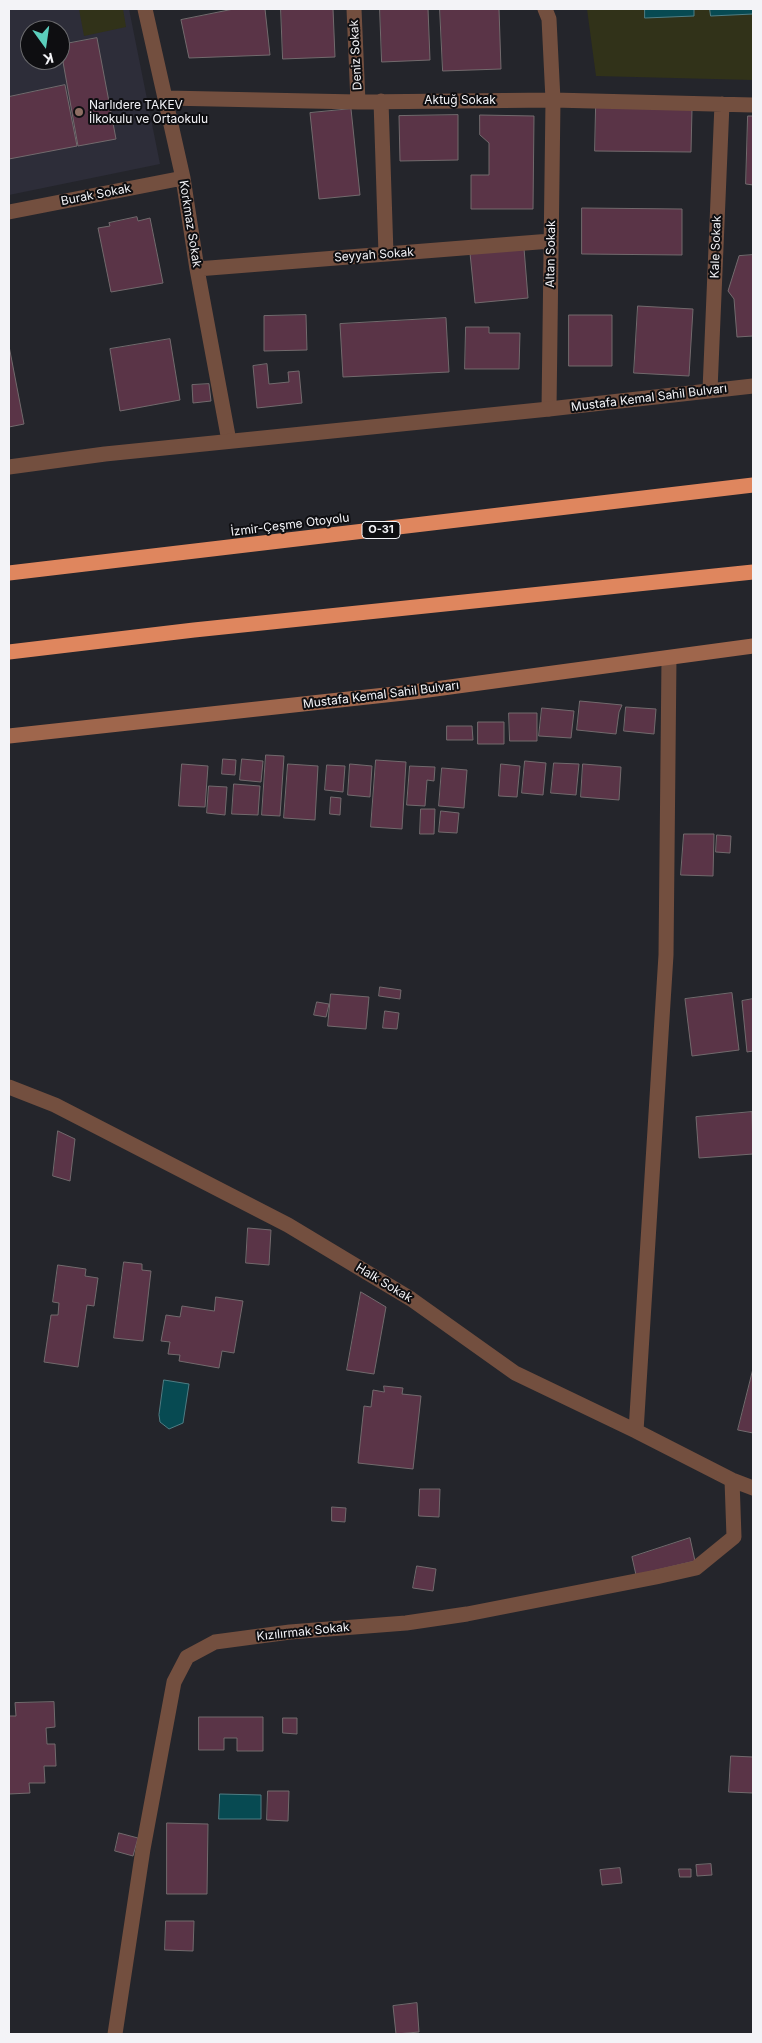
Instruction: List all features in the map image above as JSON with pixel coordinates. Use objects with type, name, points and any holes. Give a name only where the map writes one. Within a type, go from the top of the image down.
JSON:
[{"type":"highway","name":"İzmir-Çeşme Otoyolu","points":[[9,573],[753,485]]},
{"type":"highway","points":[[9,652],[204,629],[753,572]]},
{"type":"main road","name":"Mustafa Kemal Sahil Bulvarı","points":[[9,736],[414,692],[753,646]]},
{"type":"street","name":"Korkmaz Sokak","points":[[145,9],[183,178],[197,268],[229,441]]},
{"type":"street","name":"Deniz Sokak","points":[[354,9],[358,102]]},
{"type":"street","name":"Altan Sokak","points":[[545,9],[549,19],[553,100],[549,409]]},
{"type":"street","name":"Aktuğ Sokak","points":[[166,98],[358,102],[553,100],[753,105]]},
{"type":"street","points":[[381,101],[386,254]]},
{"type":"street","name":"Kale Sokak","points":[[710,390],[722,104]]},
{"type":"street","name":"Burak Sokak","points":[[9,212],[183,178]]},
{"type":"street","name":"Seyyah Sokak","points":[[197,268],[551,241]]},
{"type":"street","name":"Mustafa Kemal Sahil Bulvarı","points":[[9,467],[229,441],[549,409],[753,386]]},
{"type":"street","points":[[636,1430],[666,955],[669,658]]},
{"type":"street","name":"Halk Sokak","points":[[9,1088],[55,1105],[288,1225],[411,1299],[516,1373],[636,1430],[732,1480],[753,1488]]},
{"type":"street","name":"Kızılırmak Sokak","points":[[115,2034],[143,1849],[174,1682],[187,1657],[215,1642],[290,1632],[406,1623],[467,1614],[696,1568],[734,1537],[732,1480]]},
{"type":"shaded area","name":"Narlıdere TAKEV İlkokulu ve Ortaokulu","points":[[9,9],[129,9],[160,164],[9,195]]},
{"type":"green space","points":[[79,9],[123,9],[126,27],[84,36]]},
{"type":"green space","points":[[587,9],[753,9],[753,80],[596,76]]},
{"type":"water","points":[[645,9],[694,9],[694,16],[645,18]]},
{"type":"water","points":[[710,9],[753,9],[753,14],[711,16]]},
{"type":"water","points":[[164,1380],[189,1384],[183,1423],[169,1429],[160,1422],[159,1415]]},
{"type":"water","points":[[220,1794],[261,1795],[261,1819],[219,1819]]},
{"type":"building","points":[[234,9],[265,9],[270,55],[189,58],[181,20]]},
{"type":"building","points":[[281,9],[333,9],[335,57],[283,59]]},
{"type":"building","points":[[380,9],[428,9],[430,60],[382,62]]},
{"type":"building","points":[[440,9],[499,9],[501,69],[443,71]]},
{"type":"building","points":[[97,38],[116,139],[78,146],[64,70],[70,70],[70,43]]},
{"type":"building","points":[[65,85],[77,146],[9,159],[9,97]]},
{"type":"building","points":[[596,107],[692,109],[691,152],[595,151]]},
{"type":"building","points":[[351,109],[360,195],[319,199],[310,113]]},
{"type":"building","points":[[458,115],[458,160],[400,161],[399,116]]},
{"type":"building","points":[[480,115],[534,116],[533,209],[471,209],[471,175],[489,175],[489,143],[480,135]]},
{"type":"building","points":[[748,116],[753,116],[753,185],[746,184]]},
{"type":"building","points":[[582,208],[682,209],[682,255],[582,254]]},
{"type":"building","points":[[137,217],[138,221],[150,218],[163,283],[111,292],[98,228],[110,226],[109,223]]},
{"type":"building","points":[[524,248],[528,298],[475,303],[470,253]]},
{"type":"building","points":[[753,255],[753,336],[737,337],[734,299],[728,291],[739,256]]},
{"type":"building","points":[[638,306],[693,309],[689,376],[634,373]]},
{"type":"building","points":[[306,315],[307,350],[264,351],[264,316]]},
{"type":"building","points":[[569,315],[612,315],[612,366],[569,366]]},
{"type":"building","points":[[446,318],[449,372],[343,377],[340,324]]},
{"type":"building","points":[[466,327],[489,327],[489,333],[520,333],[519,369],[465,369]]},
{"type":"building","points":[[170,339],[180,400],[120,411],[110,349]]},
{"type":"building","points":[[9,346],[24,424],[9,427]]},
{"type":"building","points":[[267,364],[269,384],[289,382],[288,372],[299,371],[302,403],[257,408],[253,366]]},
{"type":"building","points":[[209,384],[211,401],[193,403],[192,385]]},
{"type":"building","points":[[580,701],[622,705],[619,712],[616,734],[577,730]]},
{"type":"building","points":[[626,707],[656,709],[654,734],[624,731]]},
{"type":"building","points":[[542,708],[574,711],[571,738],[539,736]]},
{"type":"building","points":[[509,713],[537,713],[537,741],[510,741]]},
{"type":"building","points":[[478,722],[504,722],[504,744],[478,744]]},
{"type":"building","points":[[447,726],[472,726],[473,740],[447,740]]},
{"type":"building","points":[[266,755],[284,756],[280,816],[262,815]]},
{"type":"building","points":[[223,759],[236,760],[235,775],[222,774]]},
{"type":"building","points":[[242,759],[263,761],[261,782],[240,780]]},
{"type":"building","points":[[376,760],[406,762],[402,829],[371,827]]},
{"type":"building","points":[[525,761],[546,763],[543,795],[522,793]]},
{"type":"building","points":[[554,763],[579,764],[576,795],[551,793]]},
{"type":"building","points":[[182,764],[208,766],[205,807],[179,806]]},
{"type":"building","points":[[288,764],[318,766],[315,820],[284,818]]},
{"type":"building","points":[[350,764],[372,766],[370,797],[348,795]]},
{"type":"building","points":[[501,764],[520,766],[517,797],[499,796]]},
{"type":"building","points":[[583,764],[621,767],[619,800],[581,797]]},
{"type":"building","points":[[327,765],[345,766],[343,792],[325,790]]},
{"type":"building","points":[[410,766],[435,767],[434,781],[427,780],[425,806],[407,805]]},
{"type":"building","points":[[442,768],[467,770],[464,808],[439,806]]},
{"type":"building","points":[[234,784],[260,786],[258,815],[232,814]]},
{"type":"building","points":[[209,786],[227,787],[225,815],[207,813]]},
{"type":"building","points":[[331,797],[341,798],[340,815],[330,814]]},
{"type":"building","points":[[421,809],[435,809],[434,834],[420,834]]},
{"type":"building","points":[[441,811],[459,813],[457,833],[439,832]]},
{"type":"building","points":[[684,834],[714,834],[713,876],[681,875]]},
{"type":"building","points":[[717,835],[731,836],[730,853],[716,852]]},
{"type":"building","points":[[380,987],[401,990],[400,999],[379,996]]},
{"type":"building","points":[[732,993],[739,1050],[692,1056],[685,999]]},
{"type":"building","points":[[331,994],[369,997],[366,1029],[328,1026]]},
{"type":"building","points":[[753,999],[753,1051],[747,1052],[742,1001]]},
{"type":"building","points":[[317,1002],[329,1004],[326,1017],[314,1015]]},
{"type":"building","points":[[385,1011],[399,1013],[397,1029],[383,1028]]},
{"type":"building","points":[[752,1112],[753,1154],[699,1158],[696,1117]]},
{"type":"building","points":[[58,1131],[75,1139],[70,1181],[53,1176]]},
{"type":"building","points":[[248,1228],[271,1230],[269,1265],[246,1263]]},
{"type":"building","points":[[124,1262],[142,1264],[142,1270],[151,1271],[143,1341],[114,1338]]},
{"type":"building","points":[[58,1265],[86,1269],[85,1276],[98,1278],[94,1306],[87,1305],[78,1367],[44,1362],[51,1315],[58,1315],[59,1303],[53,1302]]},
{"type":"building","points":[[361,1292],[386,1307],[374,1374],[347,1370]]},
{"type":"building","points":[[216,1297],[243,1301],[234,1353],[222,1351],[219,1368],[179,1361],[180,1355],[168,1354],[170,1342],[161,1341],[166,1315],[180,1317],[182,1306],[214,1311]]},
{"type":"building","points":[[753,1369],[753,1433],[738,1430]]},
{"type":"building","points":[[384,1386],[403,1388],[402,1394],[421,1396],[413,1469],[358,1463],[364,1406],[371,1407],[373,1390],[384,1392]]},
{"type":"building","points":[[420,1489],[440,1489],[439,1517],[419,1516]]},
{"type":"building","points":[[332,1507],[346,1508],[345,1522],[332,1521]]},
{"type":"building","points":[[690,1538],[695,1561],[636,1575],[632,1557]]},
{"type":"building","points":[[417,1566],[436,1569],[433,1591],[413,1588]]},
{"type":"building","points":[[54,1702],[55,1727],[46,1728],[47,1744],[55,1744],[56,1766],[44,1766],[45,1783],[29,1783],[30,1793],[9,1794],[9,1716],[16,1716],[15,1703]]},
{"type":"building","points":[[199,1717],[263,1717],[263,1751],[237,1751],[237,1738],[224,1738],[224,1750],[199,1750]]},
{"type":"building","points":[[283,1718],[297,1718],[297,1734],[283,1733]]},
{"type":"building","points":[[731,1756],[753,1757],[753,1793],[729,1792]]},
{"type":"building","points":[[268,1791],[289,1791],[288,1821],[267,1820]]},
{"type":"building","points":[[167,1823],[208,1824],[207,1894],[167,1894]]},
{"type":"building","points":[[119,1833],[138,1838],[133,1856],[115,1851]]},
{"type":"building","points":[[711,1864],[712,1875],[697,1876],[696,1865]]},
{"type":"building","points":[[620,1868],[622,1883],[602,1885],[600,1870]]},
{"type":"building","points":[[679,1869],[691,1869],[691,1877],[680,1877]]},
{"type":"building","points":[[166,1921],[194,1921],[193,1951],[165,1950]]},
{"type":"building","points":[[417,2003],[419,2032],[396,2034],[393,2006]]},
{"type":"place","name":"Narlıdere TAKEV İlkokulu ve Ortaokulu","points":[[79,112]]}]
